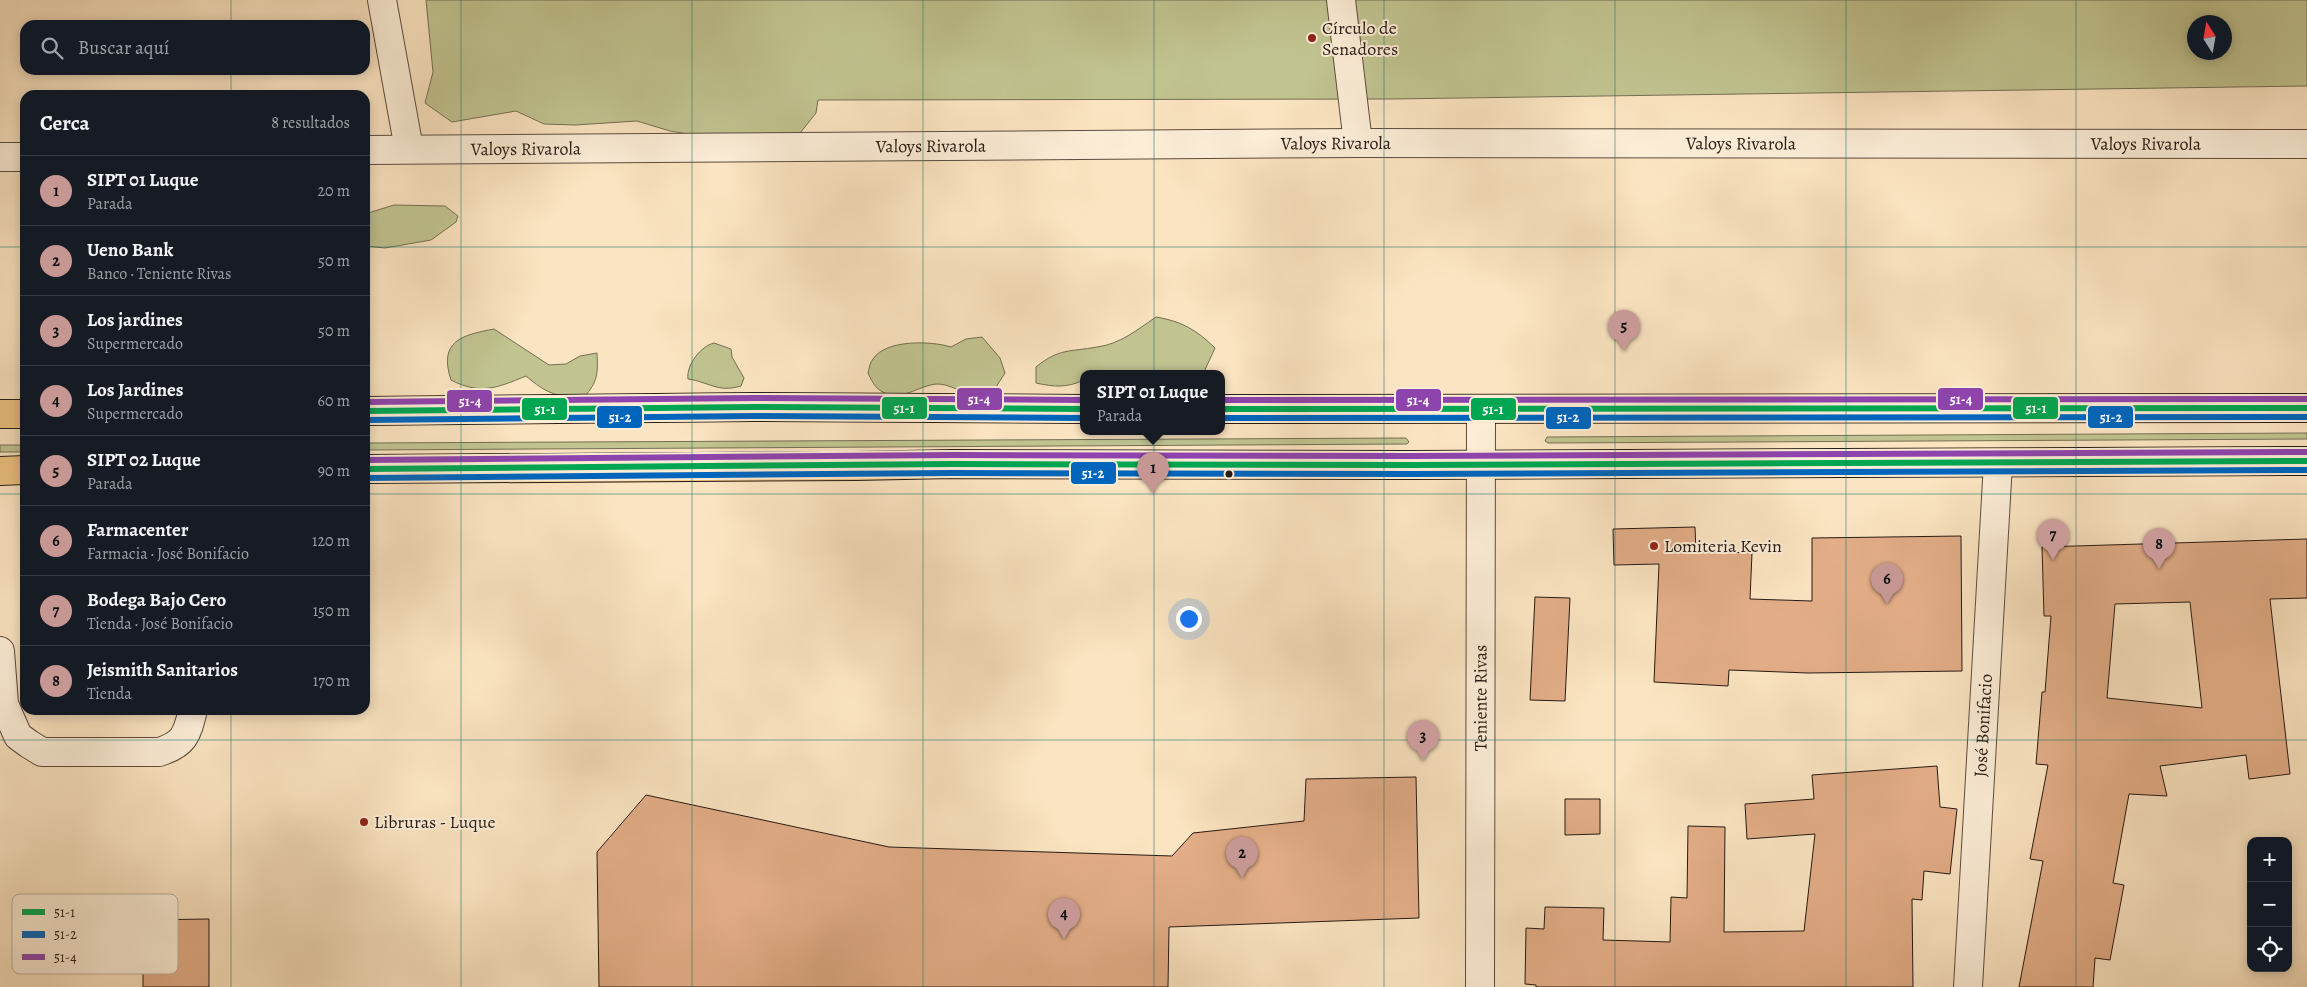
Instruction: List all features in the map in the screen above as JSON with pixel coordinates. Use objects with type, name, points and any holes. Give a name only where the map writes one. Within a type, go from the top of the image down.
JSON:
[{"type":"main road","points":[[370,411],[754,407],[1080,409]]},
{"type":"main road","points":[[1225,409],[2307,408]]},
{"type":"main road","points":[[0,414],[20,414]]},
{"type":"main road","points":[[370,468],[952,464],[1481,465],[2307,461]]},
{"type":"main road","points":[[0,470],[20,470]]},
{"type":"street","points":[[382,0],[410,149]]},
{"type":"street","points":[[1341,0],[1358,143]]},
{"type":"street","name":"Valoys Rivarola","points":[[370,150],[1358,143],[2307,144]]},
{"type":"street","points":[[0,157],[20,157]]},
{"type":"street","name":"Teniente Rivas","points":[[1480,987],[1482,410]]},
{"type":"street","name":"José Bonifacio","points":[[1968,987],[1998,463]]},
{"type":"street","points":[[0,651],[4,704],[18,736],[42,752],[159,752],[174,748],[187,734],[192,715]]},
{"type":"green space","name":"Círculo de Senadores","points":[[426,0],[2307,0],[2307,86],[1391,99],[818,100],[816,113],[796,138],[701,136],[670,131],[637,121],[575,125],[544,124],[516,111],[452,122],[425,103],[433,72]]},
{"type":"green space","points":[[394,205],[445,206],[458,216],[456,222],[431,240],[385,248],[370,246],[370,212]]},
{"type":"green space","points":[[1156,317],[1188,327],[1215,348],[1205,370],[1080,370],[1080,382],[1078,383],[1055,386],[1036,383],[1036,367],[1051,357],[1065,352],[1113,343],[1128,336]]},
{"type":"green space","points":[[494,329],[549,365],[566,364],[580,356],[597,353],[595,382],[584,397],[566,397],[540,387],[526,376],[489,388],[461,385],[451,380],[448,367],[450,348],[463,337]]},
{"type":"green space","points":[[982,337],[1000,358],[1005,373],[996,387],[989,390],[970,393],[937,384],[901,395],[894,395],[884,393],[878,389],[868,373],[872,360],[879,352],[888,348],[910,343],[951,347],[966,339]]},
{"type":"green space","points":[[714,343],[731,349],[732,357],[744,378],[741,386],[720,388],[688,379],[689,368],[695,357],[704,348]]},
{"type":"green space","points":[[2307,433],[2307,439],[1548,443],[1545,441],[1547,437]]},
{"type":"green space","points":[[1406,438],[1409,442],[1407,444],[370,450],[370,443]]},
{"type":"green space","points":[[0,445],[20,445],[20,452],[0,452]]},
{"type":"building","points":[[1695,527],[1696,551],[1752,553],[1750,599],[1812,601],[1812,538],[1961,536],[1962,671],[1808,673],[1729,670],[1728,686],[1654,682],[1659,564],[1614,565],[1613,529]]},
{"type":"building","points":[[2307,539],[2307,598],[2270,599],[2290,774],[2249,779],[2246,755],[2160,766],[2167,796],[2129,794],[2113,883],[2124,885],[2110,960],[2095,958],[2093,987],[2019,987],[2043,861],[2030,859],[2048,765],[2036,764],[2042,692],[2045,692],[2051,616],[2044,616],[2042,547]],"holes":[[[2190,602],[2202,708],[2107,698],[2115,604]]]},
{"type":"building","points":[[1535,597],[1570,598],[1565,701],[1530,700]]},
{"type":"building","points":[[1937,766],[1940,807],[1957,809],[1950,874],[1924,871],[1922,900],[1912,899],[1913,987],[1536,987],[1536,985],[1525,984],[1526,928],[1544,929],[1545,907],[1604,908],[1603,940],[1670,942],[1671,897],[1687,898],[1688,826],[1725,827],[1724,932],[1804,931],[1815,834],[1747,839],[1745,804],[1814,799],[1812,775]]},
{"type":"building","points":[[1416,777],[1419,918],[1169,927],[1168,987],[599,987],[597,852],[646,795],[889,847],[1172,856],[1193,833],[1304,821],[1306,779]]},
{"type":"building","points":[[1565,799],[1600,799],[1600,834],[1565,835]]},
{"type":"building","points":[[178,919],[209,919],[209,987],[143,987],[143,974],[178,974]]},
{"type":"transit line","name":"51-4","points":[[370,402],[754,398],[1080,400]]},
{"type":"transit line","name":"51-4","points":[[1225,400],[2307,399]]},
{"type":"transit line","name":"51-1","points":[[370,411],[754,407],[1080,409]]},
{"type":"transit line","name":"51-1","points":[[1225,409],[2307,408]]},
{"type":"transit line","name":"51-2","points":[[370,420],[754,416],[1080,418]]},
{"type":"transit line","name":"51-2","points":[[1225,418],[2307,417]]},
{"type":"transit line","name":"51-4","points":[[370,460],[952,455],[1411,456],[2307,452]]},
{"type":"transit line","name":"51-1","points":[[370,469],[952,464],[1411,465],[2307,461]]},
{"type":"transit line","name":"51-2","points":[[370,478],[952,473],[1411,474],[2307,470]]},
{"type":"place","name":"Círculo de Senadores","points":[[1312,38]]},
{"type":"place","name":"SIPT 02 Luque","points":[[1624,351]]},
{"type":"place","name":"SIPT 01 Luque","points":[[1153,493]]},
{"type":"place","name":"Lomiteria Kevin","points":[[1654,546]]},
{"type":"place","name":"Bodega Bajo Cero","points":[[2053,560]]},
{"type":"place","name":"Jeismith Sanitarios","points":[[2159,569]]},
{"type":"place","name":"Farmacenter","points":[[1887,604]]},
{"type":"place","name":"Los jardines","points":[[1423,761]]},
{"type":"place","name":"Libruras - Luque","points":[[364,822]]},
{"type":"place","name":"Ueno Bank","points":[[1242,878]]},
{"type":"place","name":"Los Jardines","points":[[1064,939]]}]
